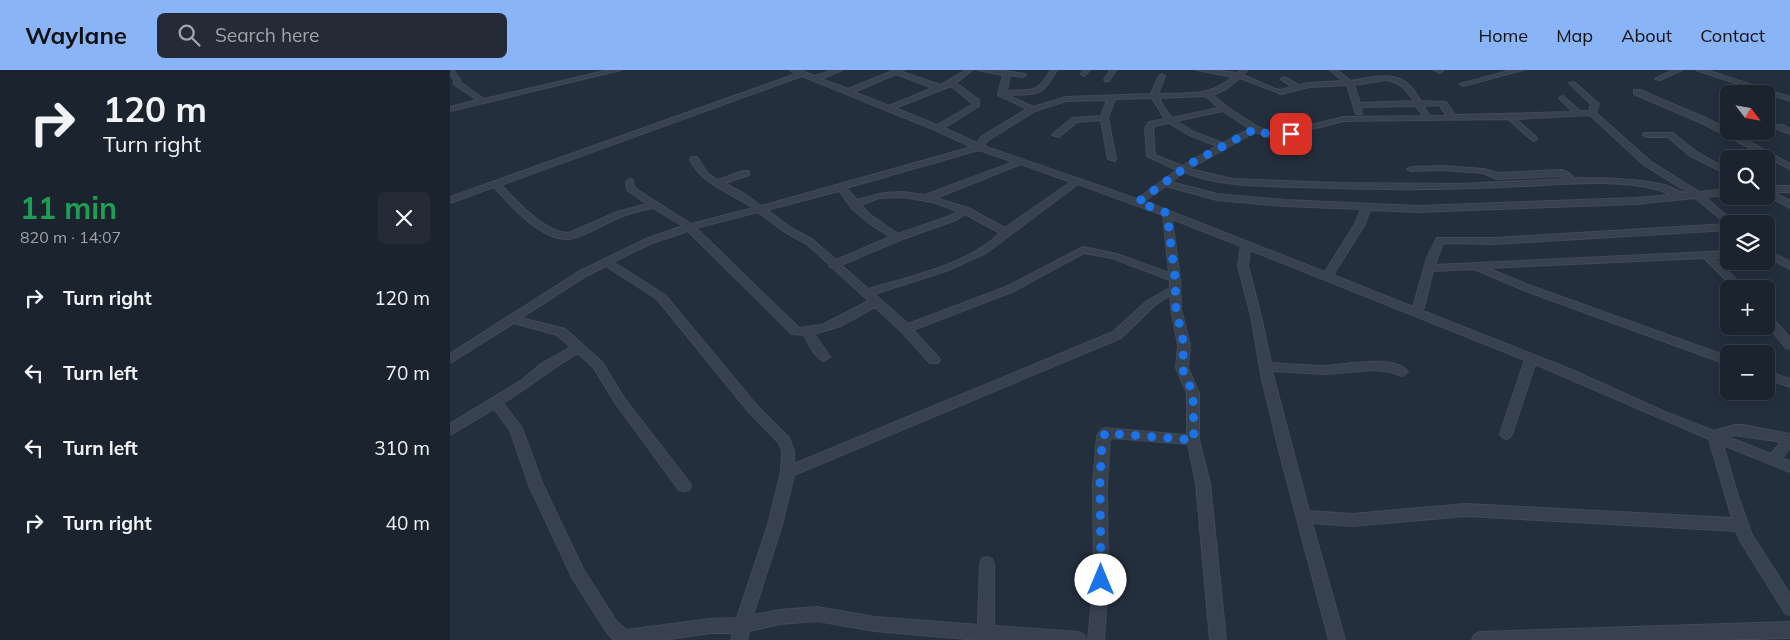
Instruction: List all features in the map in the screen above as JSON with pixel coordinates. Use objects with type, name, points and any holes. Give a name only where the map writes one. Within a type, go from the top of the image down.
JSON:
[{"type":"street","points":[[450,109],[618,70]]},
{"type":"street","points":[[814,79],[839,70]]},
{"type":"street","points":[[890,108],[952,83],[969,70]]},
{"type":"street","points":[[981,70],[1023,75]]},
{"type":"street","points":[[1002,93],[1039,90],[1044,87],[1054,70]]},
{"type":"street","points":[[1107,80],[1113,70]]},
{"type":"street","points":[[1200,70],[1241,73],[1277,91],[1297,87],[1386,78],[1396,79],[1407,86],[1428,118]]},
{"type":"street","points":[[1333,70],[1350,83],[1353,99],[1358,105],[1360,118]]},
{"type":"street","points":[[1462,84],[1520,70]]},
{"type":"street","points":[[1658,79],[1679,70]]},
{"type":"street","points":[[1699,70],[1790,99]]},
{"type":"street","points":[[450,71],[458,80],[456,83],[483,101]]},
{"type":"street","points":[[848,92],[899,71],[940,88]]},
{"type":"street","points":[[450,200],[797,72],[890,108],[979,147],[1138,202],[1246,244],[1531,358],[1661,415],[1790,467]]},
{"type":"street","points":[[450,360],[582,274],[649,241],[690,227],[841,188],[979,147],[984,139],[1032,109],[1066,100],[1208,94],[1218,92],[1241,73]]},
{"type":"street","points":[[1002,93],[1007,74]]},
{"type":"street","points":[[1162,76],[1154,95],[1168,120],[1180,128],[1224,146]]},
{"type":"street","points":[[1284,79],[1297,87]]},
{"type":"street","points":[[938,128],[975,106],[976,102],[973,98],[952,83]]},
{"type":"street","points":[[1572,83],[1593,101],[1595,106],[1592,113]]},
{"type":"street","points":[[1637,92],[1707,122],[1790,167]]},
{"type":"street","points":[[1002,93],[1004,97],[1032,109]]},
{"type":"street","points":[[1208,94],[1224,109],[1255,129],[1270,136],[1279,137],[1336,120],[1360,118],[1428,118],[1450,114],[1510,117],[1556,111],[1592,113],[1647,163],[1696,194],[1721,215]]},
{"type":"street","points":[[1112,97],[1104,118],[1112,160]]},
{"type":"street","points":[[1562,98],[1572,111]]},
{"type":"street","points":[[1358,105],[1440,103],[1443,104],[1450,114]]},
{"type":"street","points":[[1527,116],[1522,110],[1547,108],[1556,111]]},
{"type":"street","points":[[1224,109],[1168,120],[1150,126],[1151,156],[1182,169],[1233,182],[1311,186],[1461,187],[1572,181],[1612,181],[1663,187],[1680,196]]},
{"type":"street","points":[[1510,117],[1533,139]]},
{"type":"street","points":[[1056,136],[1068,127],[1069,123],[1075,120],[1104,118]]},
{"type":"street","points":[[1780,127],[1790,132]]},
{"type":"street","points":[[1138,202],[1182,169],[1255,129]]},
{"type":"street","points":[[1647,135],[1670,135],[1692,153],[1720,168]]},
{"type":"street","points":[[694,159],[698,168],[705,176],[740,195],[788,230],[810,242],[906,329],[934,360]]},
{"type":"street","points":[[924,199],[1023,162]]},
{"type":"street","points":[[1411,169],[1442,168],[1484,171],[1495,176],[1564,173],[1572,181]]},
{"type":"street","points":[[717,182],[746,173]]},
{"type":"street","points":[[866,293],[979,254],[999,242],[1006,232],[1077,181]]},
{"type":"street","points":[[630,182],[630,188],[636,193],[690,227],[796,331],[807,331],[842,321],[876,302]]},
{"type":"street","points":[[495,183],[520,209],[561,237],[575,234],[620,214],[653,205]]},
{"type":"street","points":[[1164,183],[1217,197],[1366,208],[1418,209],[1626,202],[1720,193]]},
{"type":"street","points":[[841,188],[854,205],[897,238]]},
{"type":"street","points":[[1775,190],[1790,189]]},
{"type":"street","points":[[854,205],[873,197],[900,194],[965,210],[1006,232]]},
{"type":"street","points":[[1775,196],[1790,205]]},
{"type":"street","points":[[1327,278],[1360,224],[1366,208]]},
{"type":"street","points":[[834,265],[897,238],[953,218],[965,210]]},
{"type":"street","points":[[1167,213],[1176,309],[1184,345],[1182,368],[1193,393],[1194,440],[1203,483],[1218,640]]},
{"type":"street","points":[[1417,313],[1429,268],[1440,240],[1494,241],[1720,228]]},
{"type":"street","points":[[1246,244],[1243,266],[1256,316],[1266,367],[1286,454],[1337,640]]},
{"type":"street","points":[[906,329],[1010,289],[1045,269],[1062,263],[1083,250],[1114,256],[1175,284]]},
{"type":"street","points":[[1429,268],[1720,255]]},
{"type":"street","points":[[1708,257],[1732,280]]},
{"type":"street","points":[[1775,257],[1790,266]]},
{"type":"street","points":[[606,262],[661,297],[753,409],[781,436],[788,451],[788,472],[775,525],[749,601],[739,640]]},
{"type":"street","points":[[1474,266],[1530,289],[1720,358]]},
{"type":"street","points":[[788,472],[1117,335],[1175,284]]},
{"type":"street","points":[[512,319],[561,332],[598,365],[620,401],[684,486]]},
{"type":"street","points":[[1775,328],[1790,345]]},
{"type":"street","points":[[807,331],[824,357]]},
{"type":"street","points":[[450,430],[579,348]]},
{"type":"street","points":[[1506,434],[1531,358]]},
{"type":"street","points":[[1266,367],[1327,370],[1369,366],[1392,368],[1402,372]]},
{"type":"street","points":[[1775,378],[1790,383]]},
{"type":"street","points":[[495,402],[516,428],[536,485],[578,574],[622,638],[710,626],[743,625],[780,617],[818,614],[875,624],[986,636],[1078,640]]},
{"type":"street","points":[[1714,436],[1734,430],[1743,430],[1790,439],[1774,460]]},
{"type":"street","points":[[1096,640],[1101,580],[1100,483],[1105,433],[1194,440]]},
{"type":"street","points":[[1714,436],[1731,496],[1746,538],[1790,608]]},
{"type":"street","points":[[1304,517],[1352,520],[1466,510],[1742,525]]},
{"type":"street","points":[[986,636],[987,564]]},
{"type":"street","points":[[1480,640],[1790,630]]},
{"type":"route","points":[[1101,580],[1100,483],[1102,442],[1105,433],[1194,440],[1193,393],[1182,374],[1184,345],[1176,309],[1175,278],[1167,213],[1138,202],[1190,164],[1255,129],[1275,137],[1291,134]]}]
